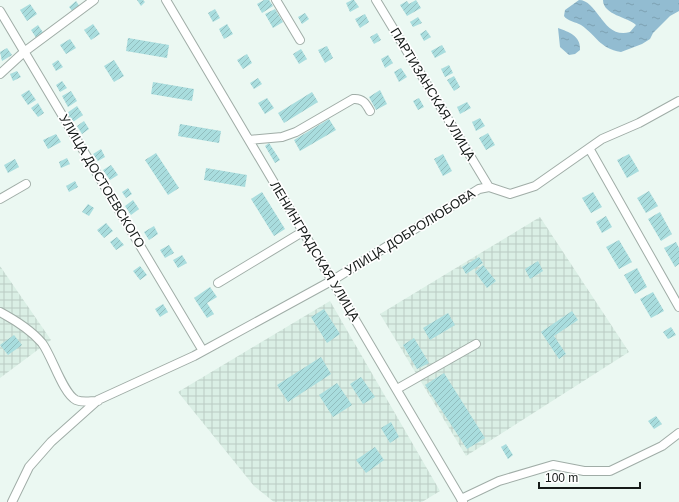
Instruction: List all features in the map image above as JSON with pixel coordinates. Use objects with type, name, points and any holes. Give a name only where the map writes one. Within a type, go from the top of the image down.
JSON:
[{"type":"street","points":[[0,74],[24,52],[94,0]]},
{"type":"street","name":"ЛЕНИНГРАДСКАЯ УЛИЦА","points":[[166,0],[462,500]]},
{"type":"street","points":[[276,0],[300,40]]},
{"type":"street","name":"ПАРТИЗАНСКАЯ УЛИЦА","points":[[376,0],[489,187]]},
{"type":"street","name":"УЛИЦА ДОСТОЕВСКОГО","points":[[0,11],[203,351]]},
{"type":"street","points":[[249,140],[282,137],[296,132],[358,98],[364,101],[370,111]]},
{"type":"street","name":"УЛИЦА ДОБРОЛЮБОВА","points":[[12,502],[29,468],[51,442],[98,400],[203,351],[333,280],[479,189],[489,187],[510,194],[535,186],[602,139],[639,123],[679,101]]},
{"type":"street","points":[[589,148],[679,307]]},
{"type":"street","points":[[0,199],[26,184]]},
{"type":"street","points":[[218,283],[304,231]]},
{"type":"street","points":[[0,312],[14,319],[41,342],[49,354],[68,392],[75,399],[82,402],[98,400]]},
{"type":"street","points":[[397,389],[476,344]]},
{"type":"street","points":[[462,500],[499,481],[553,465],[584,472],[610,471],[662,446],[679,433]]},
{"type":"shaded area","points":[[540,217],[629,352],[466,456],[380,314]]},
{"type":"shaded area","points":[[0,266],[51,340],[0,378]]},
{"type":"shaded area","points":[[330,301],[440,491],[422,502],[274,502],[254,486],[178,392]]},
{"type":"water","points":[[579,0],[586,2],[607,25],[613,30],[621,33],[630,32],[636,25],[607,9],[603,0],[679,0],[679,11],[670,16],[653,33],[650,39],[642,44],[621,52],[603,45],[581,25],[565,18],[565,10]]},
{"type":"water","points":[[558,28],[574,35],[579,41],[580,50],[575,54],[569,55],[560,47]]},
{"type":"building","points":[[137,0],[143,0],[145,2],[141,6]]},
{"type":"building","points":[[264,0],[269,0],[273,6],[262,13],[257,4]]},
{"type":"building","points":[[354,0],[359,7],[350,12],[346,3]]},
{"type":"building","points":[[416,0],[421,8],[407,16],[400,5],[407,1],[409,4]]},
{"type":"building","points":[[76,1],[80,7],[73,12],[69,7]]},
{"type":"building","points":[[30,4],[37,14],[27,21],[20,10]]},
{"type":"building","points":[[215,9],[220,18],[213,22],[208,13]]},
{"type":"building","points":[[275,9],[283,22],[273,28],[265,14]]},
{"type":"building","points":[[305,13],[309,19],[302,24],[298,17]]},
{"type":"building","points":[[365,14],[369,22],[360,28],[355,19]]},
{"type":"building","points":[[418,17],[422,23],[413,27],[410,22]]},
{"type":"building","points":[[93,24],[100,34],[91,40],[84,30]]},
{"type":"building","points":[[227,24],[233,34],[224,39],[219,29]]},
{"type":"building","points":[[38,25],[44,34],[37,39],[31,30]]},
{"type":"building","points":[[426,30],[431,37],[424,41],[420,34]]},
{"type":"building","points":[[377,33],[381,40],[374,44],[370,37]]},
{"type":"building","points":[[128,38],[169,45],[167,58],[126,51]]},
{"type":"building","points":[[70,39],[76,48],[66,54],[60,45]]},
{"type":"building","points":[[442,45],[446,52],[435,58],[431,51]]},
{"type":"building","points":[[327,46],[333,58],[325,63],[318,50]]},
{"type":"building","points":[[7,48],[12,55],[2,61],[0,52]]},
{"type":"building","points":[[301,49],[307,59],[299,64],[293,54]]},
{"type":"building","points":[[247,54],[252,63],[243,69],[237,60]]},
{"type":"building","points":[[388,55],[393,63],[385,68],[381,59]]},
{"type":"building","points":[[58,60],[63,67],[56,71],[52,64]]},
{"type":"building","points":[[114,60],[124,76],[114,82],[104,66]]},
{"type":"building","points":[[449,65],[453,73],[445,77],[441,69]]},
{"type":"building","points":[[401,68],[407,77],[399,82],[394,72]]},
{"type":"building","points":[[17,71],[21,77],[13,81],[10,74]]},
{"type":"building","points":[[454,76],[460,87],[454,91],[447,80]]},
{"type":"building","points":[[258,78],[262,84],[254,89],[250,83]]},
{"type":"building","points":[[62,81],[67,88],[60,92],[56,85]]},
{"type":"building","points":[[153,82],[194,89],[192,101],[151,94]]},
{"type":"building","points":[[29,90],[36,100],[28,105],[21,95]]},
{"type":"building","points":[[380,90],[387,104],[376,110],[369,97]]},
{"type":"building","points":[[71,91],[77,101],[68,107],[62,96]]},
{"type":"building","points":[[312,92],[318,102],[284,123],[278,113]]},
{"type":"building","points":[[267,98],[274,108],[265,114],[258,103]]},
{"type":"building","points":[[419,98],[424,107],[418,110],[413,101]]},
{"type":"building","points":[[467,102],[471,108],[460,114],[457,107]]},
{"type":"building","points":[[38,103],[44,113],[38,117],[31,108]]},
{"type":"building","points":[[77,106],[83,115],[73,122],[67,113]]},
{"type":"building","points":[[480,118],[485,126],[476,131],[472,122]]},
{"type":"building","points":[[329,119],[336,130],[300,151],[294,140]]},
{"type":"building","points":[[84,121],[89,129],[82,134],[77,126]]},
{"type":"building","points":[[180,124],[221,131],[219,143],[178,136]]},
{"type":"building","points":[[488,133],[495,145],[486,150],[479,138]]},
{"type":"building","points":[[56,134],[61,142],[48,149],[43,140]]},
{"type":"building","points":[[269,143],[280,160],[275,163],[265,146]]},
{"type":"building","points":[[101,149],[105,157],[98,161],[93,154]]},
{"type":"building","points":[[156,153],[179,188],[168,195],[145,160]]},
{"type":"building","points":[[443,154],[452,171],[443,176],[434,159]]},
{"type":"building","points":[[629,154],[639,171],[627,178],[617,160]]},
{"type":"building","points":[[67,158],[70,164],[61,168],[59,162]]},
{"type":"building","points":[[15,159],[19,167],[8,173],[4,165]]},
{"type":"building","points":[[111,165],[118,175],[110,180],[103,170]]},
{"type":"building","points":[[206,168],[247,175],[245,187],[204,180]]},
{"type":"building","points":[[75,181],[78,187],[69,192],[66,186]]},
{"type":"building","points":[[128,188],[132,194],[126,198],[122,192]]},
{"type":"building","points":[[649,191],[658,206],[646,213],[637,198]]},
{"type":"building","points":[[262,192],[285,229],[274,236],[251,199]]},
{"type":"building","points":[[593,192],[602,207],[591,213],[582,198]]},
{"type":"building","points":[[133,200],[139,209],[131,215],[125,206]]},
{"type":"building","points":[[88,204],[94,208],[89,216],[82,212]]},
{"type":"building","points":[[660,212],[672,234],[661,241],[648,219]]},
{"type":"building","points":[[606,216],[612,227],[602,233],[596,222]]},
{"type":"building","points":[[106,223],[113,231],[104,238],[97,230]]},
{"type":"building","points":[[154,226],[158,234],[149,240],[144,232]]},
{"type":"building","points":[[117,237],[124,245],[116,250],[110,242]]},
{"type":"building","points":[[619,240],[632,262],[619,269],[606,247]]},
{"type":"building","points":[[676,242],[679,248],[679,264],[675,267],[664,248]]},
{"type":"building","points":[[169,245],[174,253],[165,258],[160,250]]},
{"type":"building","points":[[182,255],[187,263],[178,268],[173,260]]},
{"type":"building","points":[[479,257],[483,263],[466,274],[462,267]]},
{"type":"building","points":[[538,261],[543,271],[530,279],[525,269]]},
{"type":"building","points":[[483,265],[496,281],[487,288],[475,272]]},
{"type":"building","points":[[140,266],[147,275],[140,280],[133,271]]},
{"type":"building","points":[[637,268],[647,287],[635,294],[624,275]]},
{"type":"building","points":[[210,287],[217,297],[207,303],[214,314],[207,318],[194,298]]},
{"type":"building","points":[[653,292],[664,311],[651,318],[640,299]]},
{"type":"building","points":[[163,304],[168,312],[160,317],[155,309]]},
{"type":"building","points":[[324,309],[340,334],[327,343],[311,317]]},
{"type":"building","points":[[572,311],[578,320],[554,336],[566,354],[559,359],[541,332]]},
{"type":"building","points":[[448,313],[455,325],[430,340],[423,328]]},
{"type":"building","points":[[671,327],[676,335],[668,339],[663,332]]},
{"type":"building","points":[[14,335],[22,345],[8,355],[0,345]]},
{"type":"building","points":[[414,338],[429,363],[417,369],[403,345]]},
{"type":"building","points":[[321,357],[331,374],[288,402],[277,385]]},
{"type":"building","points":[[444,373],[485,438],[467,449],[425,385]]},
{"type":"building","points":[[361,377],[375,397],[363,404],[350,384]]},
{"type":"building","points":[[337,383],[352,405],[333,417],[319,395]]},
{"type":"building","points":[[656,416],[662,424],[654,429],[648,421]]},
{"type":"building","points":[[391,422],[399,437],[390,443],[381,428]]},
{"type":"building","points":[[506,444],[513,455],[508,459],[501,447]]},
{"type":"building","points":[[375,447],[384,460],[366,473],[356,460]]}]
